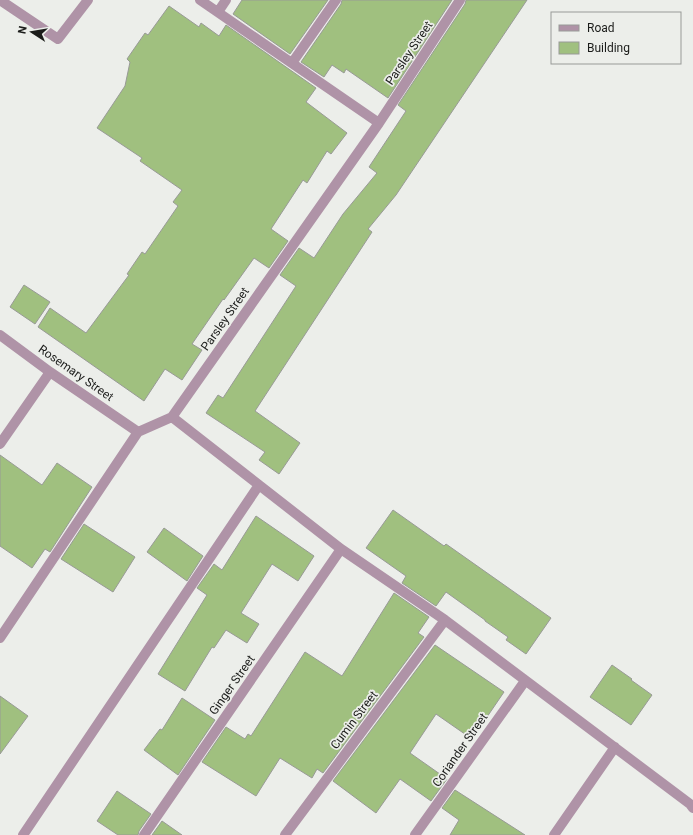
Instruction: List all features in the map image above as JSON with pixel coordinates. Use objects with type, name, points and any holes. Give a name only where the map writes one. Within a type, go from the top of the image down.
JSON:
[{"type":"street","points":[[3,2],[58,39],[88,0]]},
{"type":"street","points":[[200,0],[379,123]]},
{"type":"street","points":[[218,12],[226,0]]},
{"type":"street","points":[[292,63],[336,0]]},
{"type":"street","name":"Parsley Street","points":[[172,417],[379,123],[460,0]]},
{"type":"street","name":"Rosemary Street","points":[[0,335],[50,372],[138,432]]},
{"type":"street","points":[[0,444],[50,372]]},
{"type":"street","points":[[0,638],[138,432],[172,417],[341,549],[445,620],[615,747],[690,804],[693,808]]},
{"type":"street","points":[[28,834],[259,485]]},
{"type":"street","name":"Ginger Street","points":[[144,835],[341,549]]},
{"type":"street","name":"Cumin Street","points":[[285,835],[445,620]]},
{"type":"street","name":"Coriander Street","points":[[416,835],[525,681]]},
{"type":"street","points":[[554,835],[615,747]]},
{"type":"building","points":[[242,0],[328,0],[290,54],[233,14]]},
{"type":"building","points":[[342,0],[452,0],[388,98],[346,69],[344,73],[332,65],[324,77],[301,62],[341,4]]},
{"type":"building","points":[[466,0],[527,0],[396,195],[368,229],[372,232],[255,411],[300,443],[279,474],[259,460],[265,452],[206,413],[218,395],[223,398],[296,286],[280,275],[299,248],[314,258],[343,214],[377,173],[369,167],[406,111],[398,105],[465,4]]},
{"type":"building","points":[[169,6],[199,27],[201,23],[219,36],[226,25],[316,88],[306,102],[347,133],[331,154],[327,151],[307,183],[303,180],[271,229],[288,241],[269,268],[254,258],[192,344],[202,350],[182,380],[165,369],[144,401],[38,327],[50,308],[86,333],[129,275],[127,274],[142,252],[145,254],[178,206],[173,202],[182,190],[140,161],[142,158],[97,128],[125,86],[130,62],[127,59],[145,33],[148,35]]},
{"type":"building","points":[[24,285],[50,302],[35,324],[10,307]]},
{"type":"building","points":[[0,455],[42,485],[57,463],[92,487],[50,552],[45,549],[32,568],[0,546]]},
{"type":"building","points":[[393,510],[444,546],[446,544],[551,618],[526,654],[506,640],[508,637],[446,592],[436,606],[402,583],[406,576],[366,548]]},
{"type":"building","points":[[256,516],[314,556],[298,581],[272,564],[241,613],[259,624],[247,643],[226,630],[214,648],[212,647],[185,691],[158,674],[207,595],[197,588],[214,564],[222,570]]},
{"type":"building","points":[[84,524],[135,557],[113,592],[61,559]]},
{"type":"building","points":[[164,528],[203,556],[187,581],[147,552]]},
{"type":"building","points":[[394,593],[429,617],[418,633],[424,637],[323,773],[317,769],[312,778],[280,758],[256,796],[202,762],[226,727],[245,739],[248,734],[251,736],[305,652],[342,676]]},
{"type":"building","points":[[435,645],[504,692],[472,739],[436,714],[410,753],[447,779],[431,801],[400,779],[376,813],[333,781]]},
{"type":"building","points":[[612,665],[652,695],[631,725],[590,697]]},
{"type":"building","points":[[0,696],[28,716],[0,754]]},
{"type":"building","points":[[182,698],[215,720],[178,775],[144,750],[160,729],[162,730]]},
{"type":"building","points":[[455,790],[525,835],[450,835],[459,820],[442,808]]},
{"type":"building","points":[[117,791],[151,814],[139,831],[138,835],[118,835],[97,821]]},
{"type":"building","points":[[162,821],[182,835],[152,835]]}]
